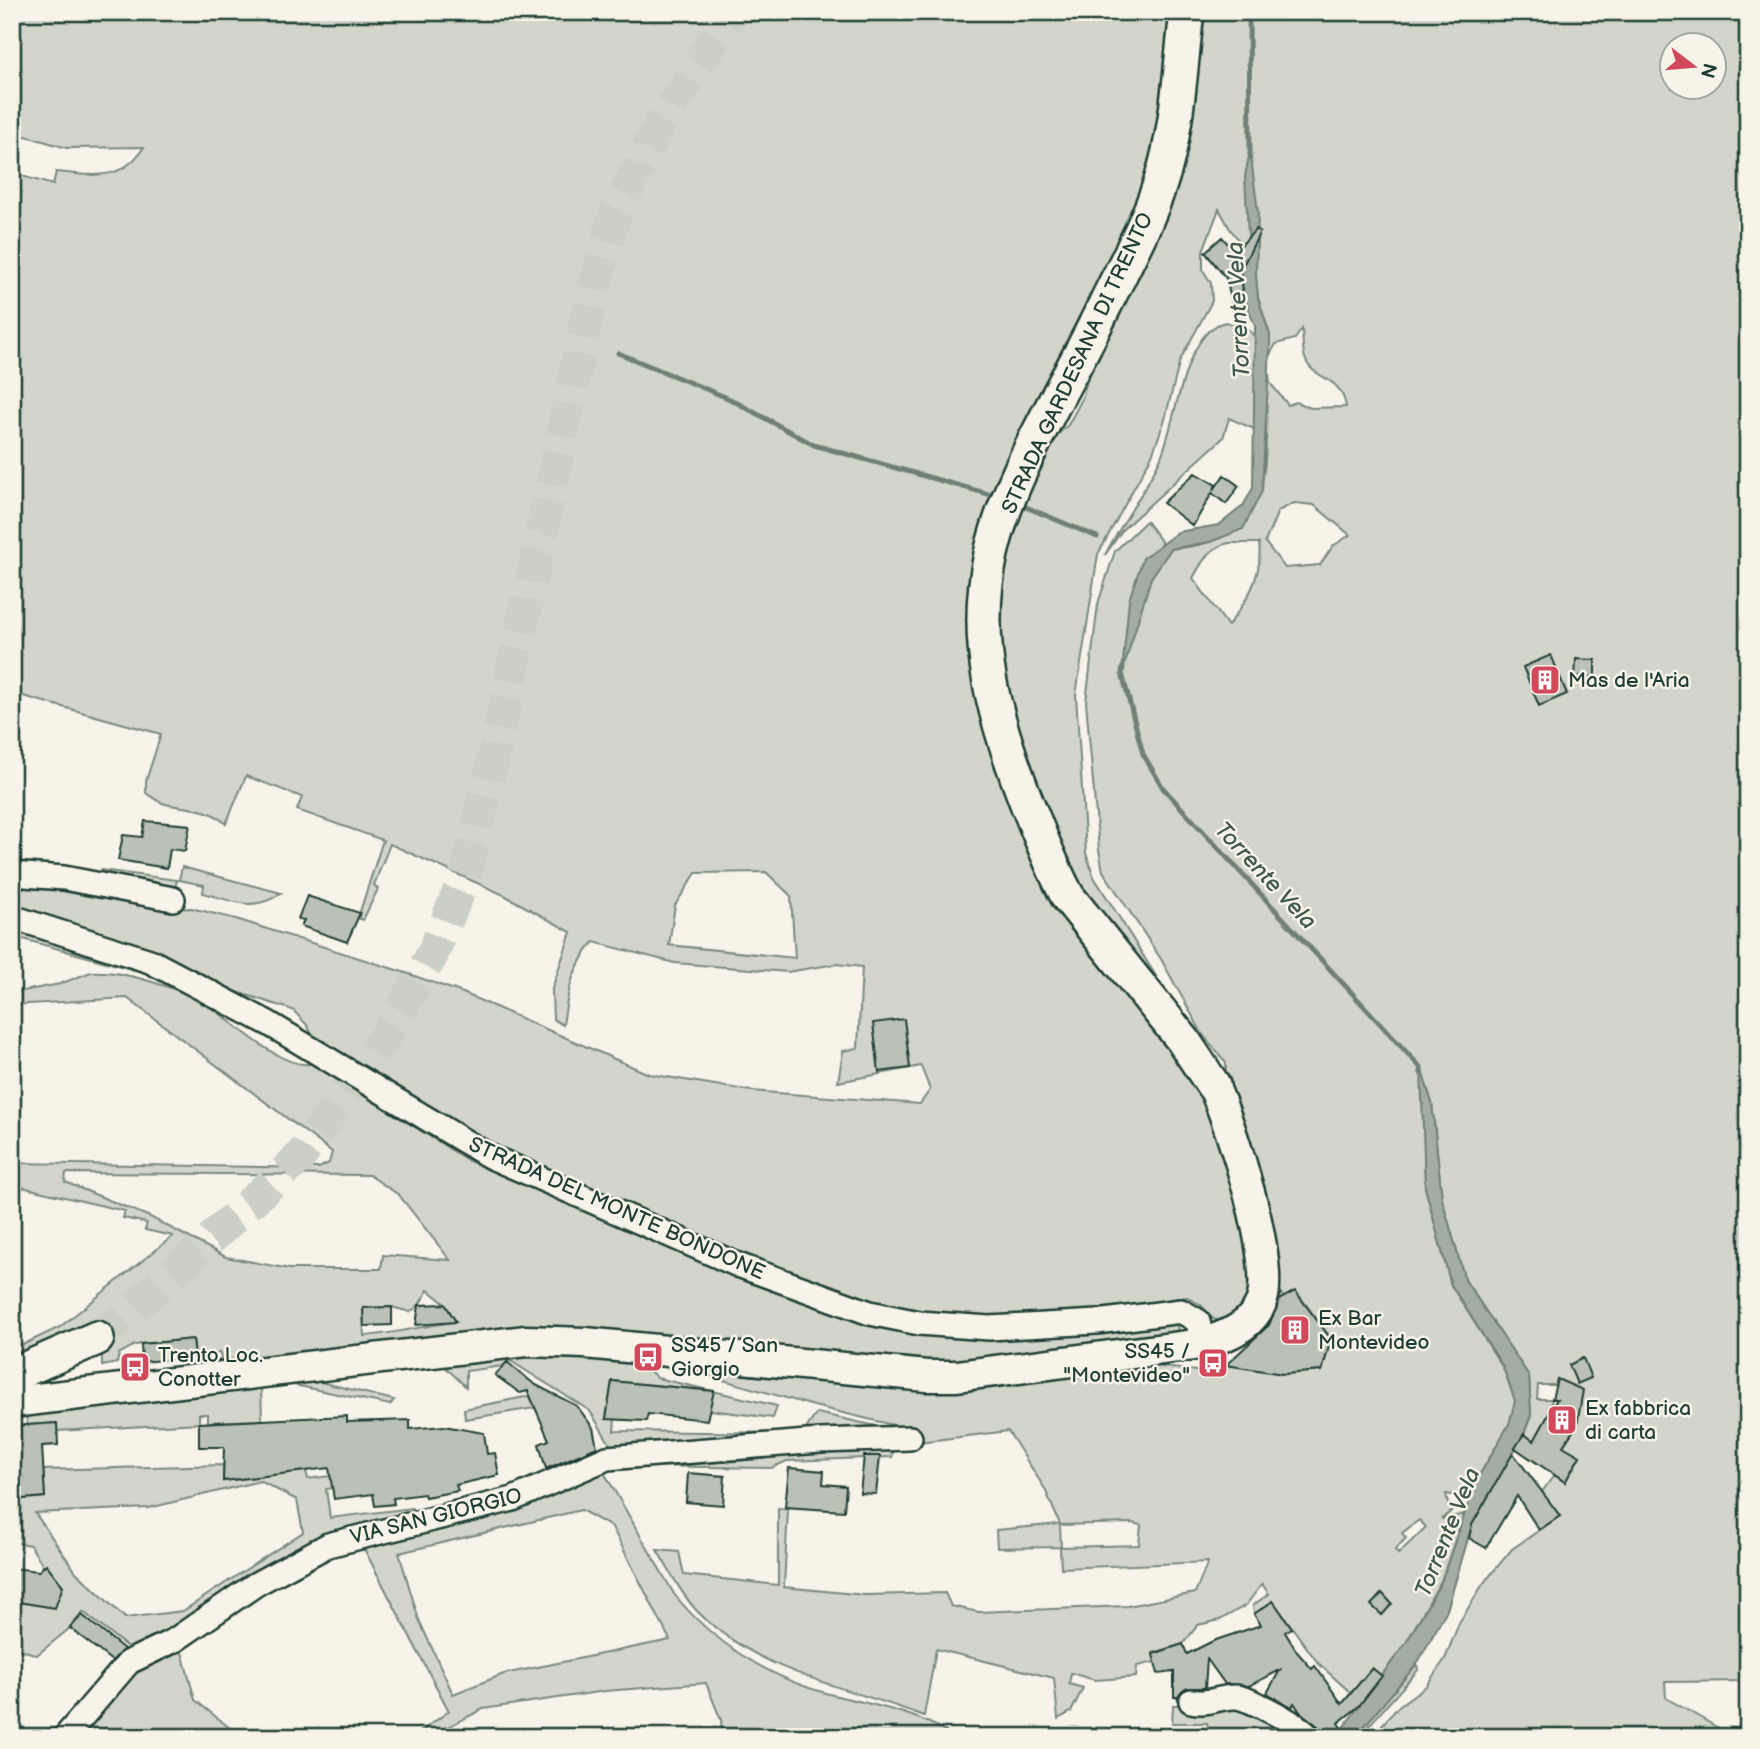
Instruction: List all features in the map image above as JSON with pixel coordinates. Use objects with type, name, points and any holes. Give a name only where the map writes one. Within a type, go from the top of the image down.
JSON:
[{"type":"highway","name":"STRADA GARDESANA DI TRENTO","points":[[1187,12],[1161,182],[1119,276],[1006,509],[991,553],[985,592],[984,636],[988,683],[999,731],[1055,874],[1069,898],[1183,1040],[1213,1085]]},
{"type":"highway","points":[[12,1375],[97,1338]]},
{"type":"main road","name":"STRADA GARDESANA DI TRENTO","points":[[12,1402],[221,1375],[526,1342],[585,1343],[927,1376],[957,1376],[1202,1344],[1227,1336],[1250,1320],[1262,1300],[1266,1277],[1240,1164],[1225,1110],[1213,1085]]},
{"type":"street","points":[[12,874],[64,878],[173,899]]},
{"type":"street","name":"STRADA DEL MONTE BONDONE","points":[[13,915],[150,961],[257,1017],[489,1156],[738,1265],[810,1292],[870,1313],[948,1326],[989,1328],[1097,1322],[1181,1311],[1198,1321],[1202,1344]]},
{"type":"street","name":"VIA SAN GIORGIO","points":[[65,1737],[129,1662],[175,1640],[257,1584],[304,1555],[328,1545],[513,1499],[607,1458],[820,1441],[909,1438]]},
{"type":"street","points":[[1191,1701],[1204,1704],[1218,1690],[1239,1697],[1300,1728],[1309,1737]]},
{"type":"shaded area","points":[[12,12],[1179,12],[1154,170],[986,540],[1002,772],[1200,1082],[1238,1183],[1253,1295],[1226,1322],[1213,1319],[1201,1305],[1187,1297],[1108,1310],[987,1318],[925,1313],[871,1302],[802,1279],[529,1166],[451,1126],[314,1038],[307,1025],[293,1010],[231,990],[166,960],[12,906],[12,876],[175,909],[191,908],[236,919],[463,993],[649,1074],[751,1091],[920,1104],[930,1090],[921,1066],[838,1082],[843,1051],[858,1048],[862,967],[836,964],[787,972],[675,963],[594,942],[575,971],[563,1025],[553,1019],[552,989],[571,932],[504,895],[390,844],[374,885],[378,889],[363,920],[358,918],[383,840],[297,810],[302,797],[246,776],[226,824],[213,814],[161,802],[146,793],[146,781],[161,734],[12,693],[12,173],[53,185],[56,172],[94,175],[116,172],[135,159],[144,147],[67,148],[12,132]],"holes":[[[766,872],[791,896],[795,958],[669,945],[675,905],[696,873]]]},
{"type":"shaded area","points":[[1195,12],[1748,12],[1748,1681],[1665,1682],[1666,1698],[1734,1737],[1371,1737],[1400,1705],[1426,1686],[1445,1659],[1459,1623],[1483,1584],[1512,1549],[1560,1516],[1542,1492],[1554,1475],[1565,1482],[1580,1456],[1563,1446],[1577,1425],[1556,1385],[1538,1385],[1537,1399],[1552,1399],[1549,1414],[1534,1441],[1524,1434],[1531,1415],[1529,1376],[1465,1280],[1442,1199],[1432,1103],[1422,1072],[1425,1187],[1451,1285],[1503,1368],[1516,1401],[1510,1424],[1476,1481],[1470,1498],[1446,1494],[1448,1504],[1454,1510],[1441,1519],[1464,1514],[1441,1581],[1406,1643],[1361,1702],[1318,1663],[1273,1601],[1254,1614],[1253,1605],[1269,1594],[1262,1584],[1246,1605],[1220,1620],[1198,1625],[1183,1644],[1153,1653],[1155,1662],[1137,1666],[1136,1677],[1095,1680],[1071,1673],[1069,1684],[1083,1688],[1071,1712],[1058,1719],[1054,1678],[936,1649],[924,1716],[805,1676],[748,1650],[722,1633],[698,1612],[657,1550],[679,1552],[684,1575],[778,1585],[778,1508],[788,1509],[784,1587],[865,1595],[945,1593],[951,1606],[978,1612],[1128,1606],[1195,1593],[1208,1562],[1061,1568],[1060,1547],[997,1548],[996,1530],[1060,1524],[1045,1489],[1008,1431],[910,1443],[910,1429],[814,1406],[664,1363],[1138,1364],[1205,1372],[1228,1363],[1283,1374],[1322,1371],[1331,1339],[1296,1291],[1284,1298],[1278,1289],[1225,1089],[1226,1063],[1203,1035],[1161,959],[1103,871],[1086,702],[1098,604],[1115,551],[1146,521],[1161,541],[1160,549],[1201,544],[1230,532],[1249,514],[1260,491],[1265,464],[1268,365],[1270,383],[1288,405],[1296,402],[1311,408],[1346,407],[1343,396],[1333,383],[1309,365],[1304,355],[1302,329],[1295,339],[1276,344],[1268,358],[1270,335],[1258,298],[1246,183],[1249,253],[1230,229],[1219,209],[1203,251],[1203,270],[1211,283],[1212,301],[1180,360],[1165,419],[1152,455],[1098,554],[1076,695],[1086,853],[1094,877],[1196,1040],[1068,875],[1004,704],[996,630],[1006,541],[1051,440],[1068,425],[1082,399],[1088,377],[1086,364],[1106,325]],"holes":[[[1294,503],[1314,505],[1350,535],[1333,546],[1320,565],[1285,568],[1265,542],[1278,511]],[[1229,543],[1259,543],[1260,555],[1252,588],[1228,626],[1193,578],[1207,556],[1216,548]],[[1419,1520],[1426,1527],[1398,1554],[1395,1550],[1406,1538],[1402,1533]],[[1060,1525],[1141,1525],[1139,1545],[1061,1547]]]},
{"type":"shaded area","points":[[1250,151],[1258,212],[1258,298],[1270,335],[1262,491],[1243,529],[1210,542],[1171,549],[1151,578],[1122,673],[1129,600],[1143,558],[1178,532],[1219,525],[1243,506],[1253,488],[1255,326],[1243,294],[1241,269],[1249,253],[1245,176]]},
{"type":"shaded area","points":[[1226,322],[1249,330],[1256,338],[1254,429],[1229,418],[1223,438],[1123,529],[1105,555],[1161,457],[1183,379],[1200,341],[1212,328]]},
{"type":"shaded area","points":[[182,867],[281,893],[262,903],[234,902],[203,893],[204,885],[179,880]]},
{"type":"shaded area","points":[[101,870],[177,880],[174,893],[100,882]]},
{"type":"shaded area","points":[[12,924],[167,979],[12,936]]},
{"type":"shaded area","points":[[91,972],[104,972],[150,981],[181,992],[217,1011],[273,1053],[301,1064],[313,1063],[469,1161],[606,1220],[795,1294],[960,1336],[1074,1336],[1171,1324],[1178,1326],[1177,1333],[951,1367],[580,1332],[222,1367],[220,1353],[195,1357],[193,1339],[135,1345],[119,1354],[117,1363],[102,1366],[102,1347],[12,1365],[12,1350],[60,1327],[173,1236],[145,1230],[147,1223],[123,1218],[125,1211],[17,1186],[15,1193],[12,1192],[12,1163],[319,1168],[329,1163],[332,1152],[127,998],[12,1005],[12,993],[60,984]],"holes":[[[66,1173],[369,1175],[399,1195],[450,1260],[383,1255],[381,1269],[290,1269],[226,1257],[150,1217],[65,1182]],[[428,1290],[445,1304],[456,1322],[364,1336],[363,1308],[392,1307],[410,1312],[419,1305]]]},
{"type":"shaded area","points":[[1421,1068],[1432,1103],[1442,1199],[1465,1280],[1529,1376],[1531,1415],[1524,1434],[1472,1525],[1447,1610],[1417,1664],[1355,1737],[1336,1737],[1406,1643],[1441,1582],[1476,1481],[1509,1424],[1515,1401],[1503,1367],[1451,1285],[1425,1187]]},
{"type":"shaded area","points":[[516,1351],[638,1359],[657,1378],[713,1391],[612,1381],[606,1418],[615,1419],[614,1431],[795,1433],[613,1449],[590,1411],[509,1360],[503,1366],[466,1371],[466,1387],[438,1360]]},
{"type":"shaded area","points":[[296,1376],[394,1400],[390,1405],[265,1379]]},
{"type":"shaded area","points":[[240,1384],[261,1388],[262,1420],[208,1422],[208,1414],[199,1414],[199,1423],[57,1431],[57,1423],[27,1425],[26,1410]]},
{"type":"shaded area","points":[[713,1391],[777,1406],[773,1418],[709,1410]]},
{"type":"shaded area","points":[[530,1396],[535,1408],[465,1419],[464,1409]]},
{"type":"shaded area","points":[[817,1413],[881,1427],[880,1435],[803,1433]]},
{"type":"shaded area","points":[[894,1445],[892,1457],[787,1461],[771,1468],[642,1466]]},
{"type":"shaded area","points":[[223,1465],[223,1481],[306,1471],[308,1479],[337,1475],[339,1487],[326,1489],[330,1518],[412,1508],[414,1519],[210,1609],[131,1650],[83,1612],[70,1628],[37,1655],[12,1647],[12,1601],[54,1608],[63,1586],[47,1565],[44,1567],[30,1545],[12,1542],[12,1500],[45,1497],[43,1470]],"holes":[[[260,1481],[297,1500],[303,1532],[183,1611],[125,1618],[76,1572],[35,1513],[149,1508]]]},
{"type":"shaded area","points":[[602,1469],[674,1594],[724,1643],[764,1668],[807,1687],[911,1715],[954,1737],[722,1737],[721,1720],[706,1683],[605,1691],[483,1709],[428,1737],[413,1737],[449,1711],[361,1543]],"holes":[[[581,1510],[612,1527],[670,1640],[504,1674],[453,1694],[419,1620],[399,1553]]]},
{"type":"shaded area","points":[[180,1645],[195,1700],[241,1737],[69,1737],[125,1672]]},
{"type":"shaded area","points":[[1417,1664],[1418,1670],[1359,1737],[1355,1737]]},
{"type":"shaded area","points":[[1242,1703],[1301,1737],[1211,1737],[1207,1723],[1172,1723],[1173,1705]]},
{"type":"building","points":[[1256,229],[1260,232],[1241,269],[1245,320],[1236,321],[1226,278],[1205,252],[1222,237],[1235,252]]},
{"type":"building","points":[[1195,473],[1216,485],[1213,491],[1224,475],[1239,486],[1226,504],[1212,493],[1193,526],[1163,503]]},
{"type":"building","name":"Mas de l'Aria","points":[[1551,655],[1567,694],[1539,706],[1523,667]]},
{"type":"building","points":[[1576,659],[1595,660],[1595,677],[1575,676]]},
{"type":"building","points":[[145,821],[190,825],[185,851],[170,849],[167,868],[118,860],[123,835],[142,837]]},
{"type":"building","points":[[307,896],[360,913],[347,942],[301,926],[304,920],[298,919]]},
{"type":"building","points":[[904,1019],[910,1068],[879,1072],[873,1023]]},
{"type":"building","name":"Ex Bar Montevideo","points":[[1295,1291],[1331,1339],[1322,1371],[1283,1374],[1226,1365],[1269,1325],[1279,1300]]},
{"type":"building","points":[[445,1304],[456,1322],[416,1325],[419,1305]]},
{"type":"building","points":[[392,1307],[392,1325],[364,1326],[363,1308]]},
{"type":"building","points":[[193,1339],[195,1357],[142,1362],[141,1344]]},
{"type":"building","points":[[1583,1358],[1591,1378],[1577,1384],[1569,1365]]},
{"type":"building","points":[[507,1362],[534,1384],[577,1406],[593,1428],[597,1447],[546,1469],[539,1444],[549,1440],[528,1391],[520,1393],[495,1375]]},
{"type":"building","name":"Ex fabbrica di carta","points":[[1557,1379],[1583,1390],[1577,1425],[1563,1446],[1580,1456],[1565,1482],[1515,1448],[1524,1434],[1534,1441],[1557,1399],[1552,1399]]},
{"type":"building","points":[[612,1381],[714,1391],[707,1420],[648,1414],[646,1421],[606,1419]]},
{"type":"building","points":[[347,1416],[347,1422],[410,1420],[410,1429],[444,1426],[484,1433],[487,1454],[495,1453],[499,1475],[456,1485],[458,1491],[425,1497],[424,1494],[393,1498],[394,1504],[375,1506],[373,1494],[334,1499],[329,1468],[223,1481],[224,1447],[199,1447],[199,1423]]},
{"type":"building","points":[[57,1423],[58,1445],[42,1446],[45,1497],[12,1500],[12,1426]]},
{"type":"building","points":[[1513,1453],[1560,1516],[1539,1530],[1517,1496],[1486,1548],[1469,1538],[1472,1525]]},
{"type":"building","points":[[864,1456],[880,1456],[876,1494],[860,1493]]},
{"type":"building","points":[[789,1468],[824,1471],[823,1484],[846,1486],[844,1511],[785,1507]]},
{"type":"building","points":[[688,1473],[725,1476],[723,1505],[686,1502]]},
{"type":"building","points":[[46,1564],[63,1586],[55,1608],[12,1601],[12,1568],[39,1571]]},
{"type":"building","points":[[1382,1593],[1392,1604],[1382,1615],[1371,1605]]},
{"type":"building","points":[[1273,1601],[1292,1628],[1285,1632],[1297,1652],[1312,1669],[1315,1666],[1342,1704],[1372,1668],[1382,1676],[1358,1707],[1338,1723],[1342,1729],[1336,1737],[1323,1737],[1319,1727],[1300,1712],[1294,1703],[1292,1707],[1267,1693],[1280,1670],[1249,1686],[1225,1684],[1207,1659],[1205,1688],[1187,1688],[1178,1697],[1174,1697],[1174,1672],[1158,1674],[1153,1654],[1183,1644],[1187,1654],[1213,1641],[1261,1625],[1254,1614]]},
{"type":"building","points":[[82,1615],[124,1649],[112,1661],[70,1628]]},
{"type":"waterway","name":"Torrente Vela","points":[[1249,12],[1250,156]]},
{"type":"waterway","points":[[618,353],[730,399],[814,445],[992,495]]},
{"type":"waterway","points":[[1026,507],[1097,537]]},
{"type":"waterway","name":"Torrente Vela","points":[[1123,667],[1122,673],[1143,754],[1163,788],[1421,1068],[1421,1073]]},
{"type":"tunnel","points":[[97,1338],[168,1278],[300,1157],[387,1034],[432,955],[465,877],[497,743],[589,307],[615,214],[661,122],[732,12]]},
{"type":"place","name":"Mas de l'Aria","points":[[1545,680]]},
{"type":"place","name":"Ex Bar Montevideo","points":[[1295,1330]]},
{"type":"place","name":"SS45 / San Giorgio","points":[[648,1357]]},
{"type":"place","name":"SS45 / \"Montevideo\"","points":[[1213,1363]]},
{"type":"place","name":"Trento Loc. Conotter","points":[[135,1367]]},
{"type":"place","name":"Ex fabbrica di carta","points":[[1562,1420]]}]
